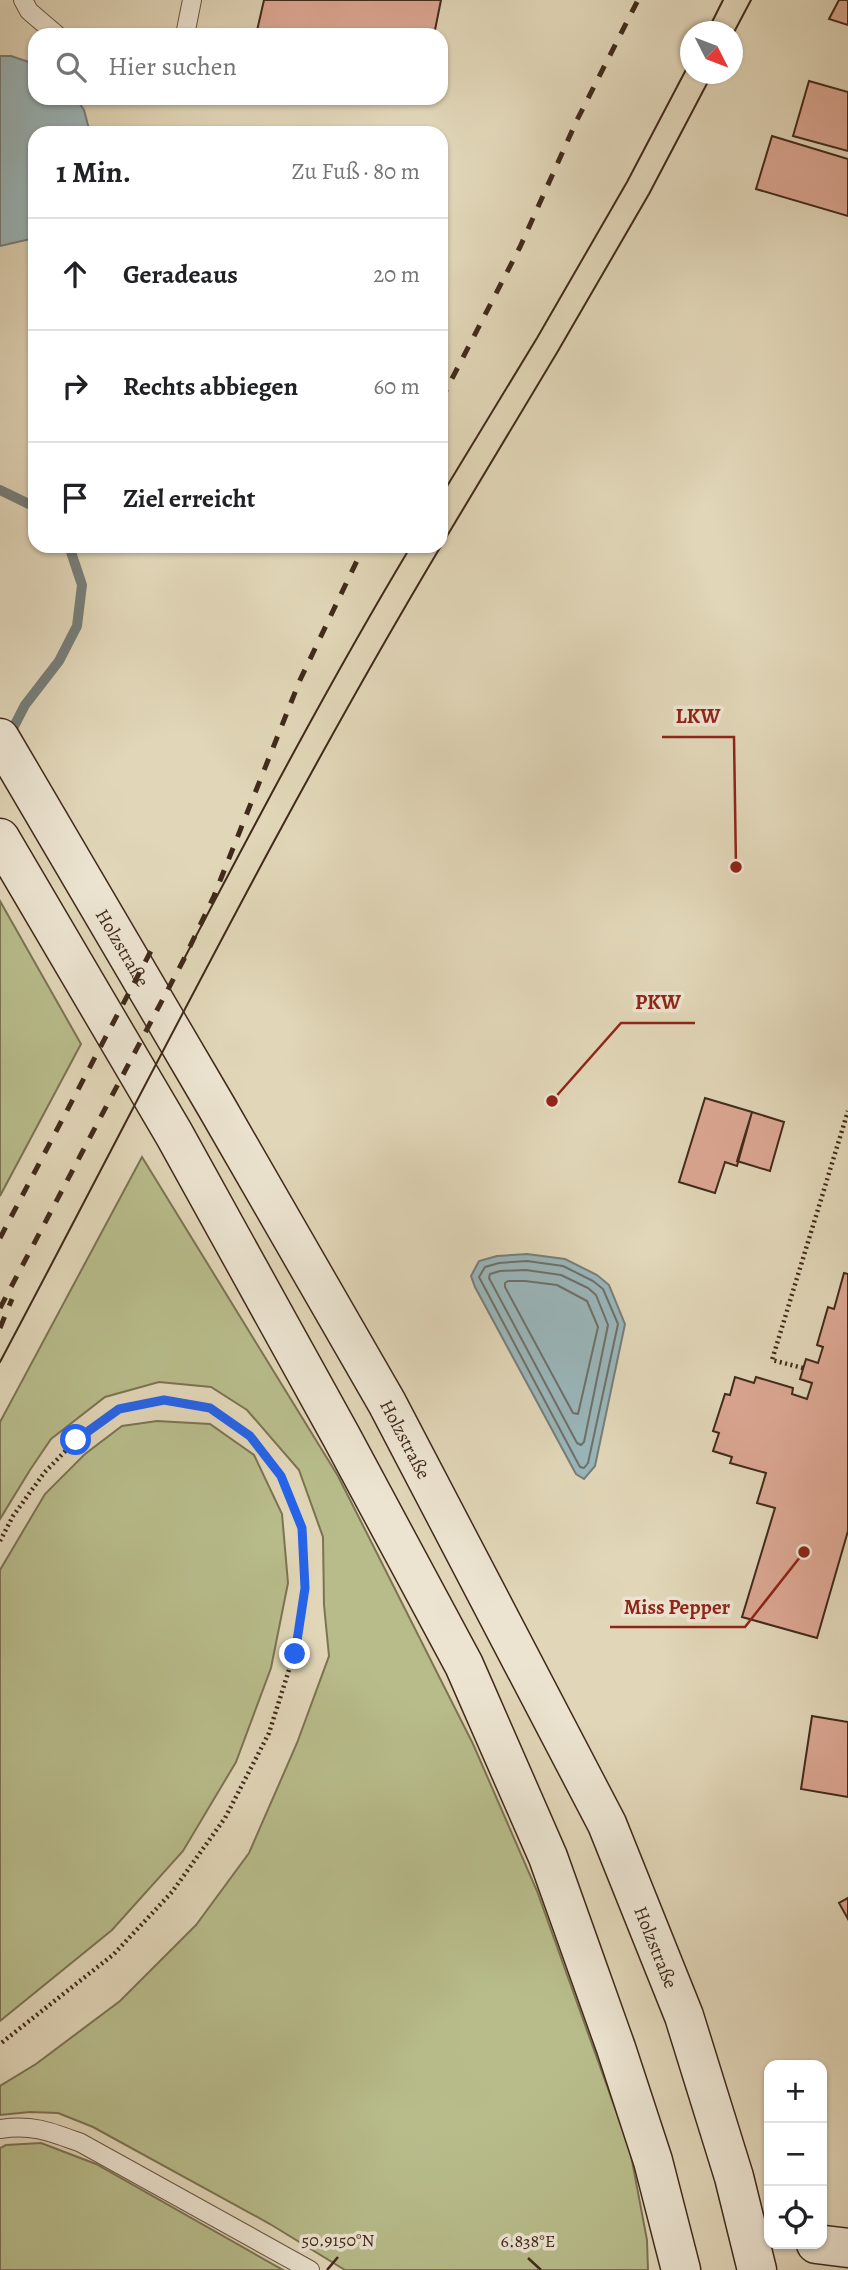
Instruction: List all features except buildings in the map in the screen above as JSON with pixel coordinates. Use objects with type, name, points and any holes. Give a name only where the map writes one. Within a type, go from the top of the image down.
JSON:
[{"type":"main road","name":"Holzstraße","points":[[0,738],[387,1403],[607,1824],[684,2016],[734,2177],[757,2270]]},
{"type":"main road","points":[[3,843],[174,1134],[464,1665],[553,1870],[649,2148],[681,2270]]},
{"type":"main road","points":[[734,2177],[764,2212]]},
{"type":"main road","points":[[827,2245],[848,2248]]},
{"type":"lane","points":[[23,0],[29,12],[48,28]]},
{"type":"lane","points":[[186,28],[192,0]]},
{"type":"lane","points":[[0,2129],[42,2128],[81,2143],[310,2270]]},
{"type":"path","points":[[803,1368],[772,1360],[848,1111]]},
{"type":"path","points":[[0,1541],[13,1516],[44,1473],[76,1440],[119,1409],[164,1400],[210,1408],[250,1436],[281,1476],[302,1528],[305,1588],[295,1654],[269,1732],[225,1818],[172,1892],[114,1954],[0,2044]]},
{"type":"green space","points":[[0,901],[81,1044],[0,1196]]},
{"type":"green space","points":[[142,1157],[338,1476],[473,1744],[537,1891],[630,2150],[647,2240],[648,2270],[345,2270],[270,2224],[93,2127],[58,2113],[0,2115],[0,2086],[36,2064],[120,2001],[196,1925],[249,1853],[297,1743],[329,1656],[324,1605],[323,1537],[299,1470],[247,1410],[211,1387],[159,1382],[105,1397],[51,1439],[0,1519],[0,1422]]},
{"type":"green space","points":[[157,1421],[210,1424],[254,1455],[282,1514],[288,1583],[271,1668],[236,1762],[183,1851],[112,1930],[0,2021],[0,1570],[45,1494],[85,1454],[122,1426]]},
{"type":"green space","points":[[41,2143],[96,2164],[283,2270],[0,2270],[0,2148],[6,2145]]},
{"type":"water","points":[[0,56],[11,56],[28,62],[28,105],[81,105],[88,126],[28,126],[28,240],[0,246]]},
{"type":"water","points":[[527,1254],[565,1259],[597,1275],[609,1285],[625,1324],[595,1466],[584,1479],[576,1474],[471,1276],[479,1261],[497,1256]]},
{"type":"waterway","points":[[0,490],[28,504]]},
{"type":"waterway","points":[[8,738],[25,705],[59,661],[77,626],[82,585],[71,553]]},
{"type":"tram line","points":[[712,21],[723,0]]},
{"type":"tram line","points":[[740,21],[751,0]]},
{"type":"tram line","points":[[448,484],[627,182],[680,81]]},
{"type":"tram line","points":[[448,534],[649,194],[707,84]]},
{"type":"tram line","points":[[184,959],[323,699],[407,553]]},
{"type":"tram line","points":[[0,1362],[325,747],[437,553]]},
{"type":"railway","points":[[448,386],[520,247],[577,120],[638,0]]},
{"type":"railway","points":[[0,1308],[184,959],[214,896],[300,680],[361,553]]},
{"type":"railway","points":[[0,1238],[153,947]]},
{"type":"railway","points":[[0,1328],[12,1299]]},
{"type":"place","name":"LKW","points":[[736,867]]},
{"type":"place","name":"PKW","points":[[552,1101]]},
{"type":"place","name":"Miss Pepper","points":[[804,1552]]},
{"type":"route","points":[[76,1440],[119,1409],[164,1400],[210,1408],[250,1436],[281,1476],[302,1528],[305,1588],[295,1654]]}]
